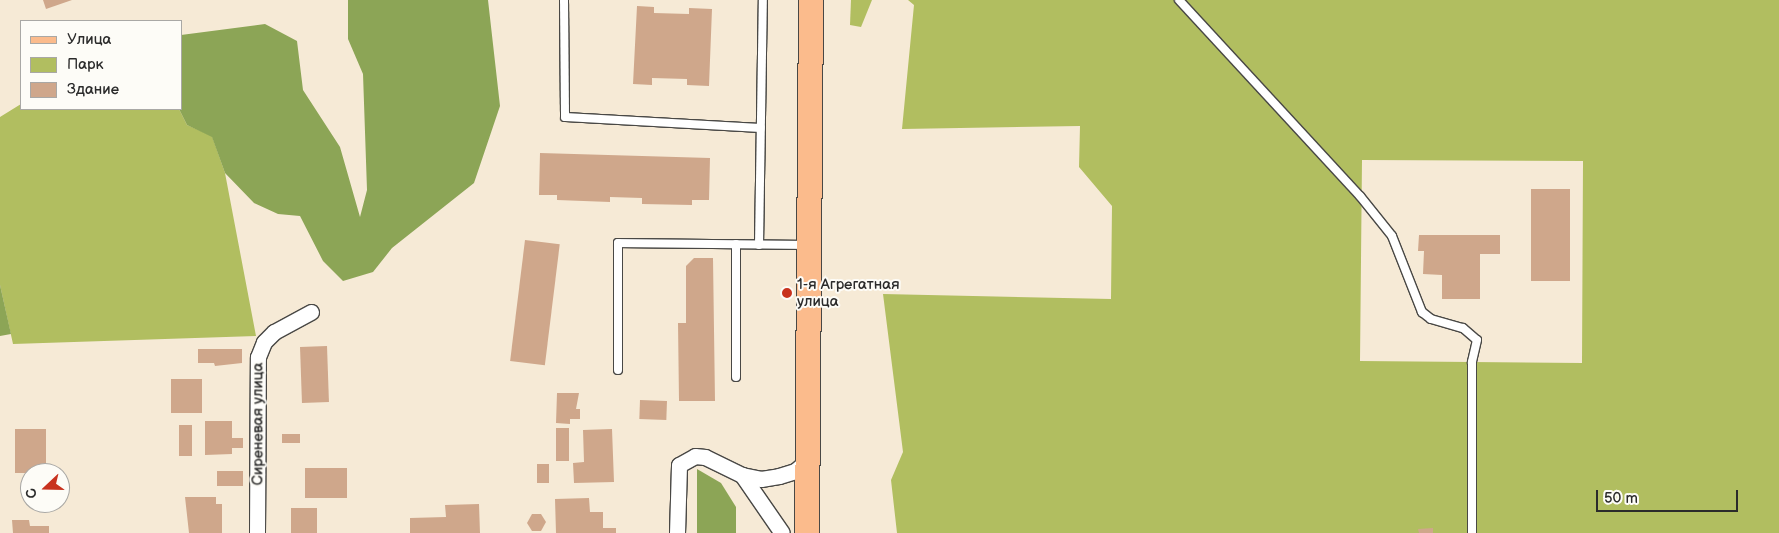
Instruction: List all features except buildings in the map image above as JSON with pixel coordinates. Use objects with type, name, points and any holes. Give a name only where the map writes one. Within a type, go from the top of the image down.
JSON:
[{"type":"main road","points":[[807,533],[811,0]]},
{"type":"street","name":"Сиреневая улица","points":[[257,533],[258,357],[264,342],[274,332],[311,312]]},
{"type":"street","points":[[678,533],[679,465],[695,456],[705,456],[742,475],[762,479],[795,471],[808,460]]},
{"type":"street","points":[[742,475],[782,533]]},
{"type":"lane","points":[[564,0],[565,118],[761,128]]},
{"type":"lane","points":[[759,245],[763,0]]},
{"type":"lane","points":[[1179,0],[1360,196],[1392,236],[1422,312],[1431,319],[1463,328],[1476,340],[1472,362],[1472,533]]},
{"type":"lane","points":[[618,370],[618,243],[810,245]]},
{"type":"lane","points":[[736,244],[736,377]]},
{"type":"green space","points":[[348,0],[488,0],[500,106],[474,183],[392,248],[373,272],[343,281],[323,261],[300,216],[278,214],[254,203],[225,173],[212,137],[187,125],[180,110],[182,110],[182,35],[265,24],[297,41],[303,90],[340,147],[360,217],[367,190],[363,74],[348,39]]},
{"type":"green space","points":[[851,0],[872,0],[861,27],[850,25]]},
{"type":"green space","points":[[908,0],[1779,0],[1779,533],[897,533],[891,480],[903,452],[883,294],[1111,299],[1112,206],[1079,167],[1080,126],[902,129],[914,5]],"holes":[[[1362,160],[1583,161],[1582,363],[1360,361]]]},
{"type":"green space","points":[[20,105],[20,110],[180,110],[187,125],[212,136],[225,173],[256,336],[13,344],[0,285],[0,117]]},
{"type":"green space","points":[[0,285],[11,334],[0,336]]},
{"type":"green space","points":[[697,469],[721,483],[736,507],[736,533],[697,533]]},
{"type":"place","name":"1-я Агрегатная улица","points":[[787,293]]}]
